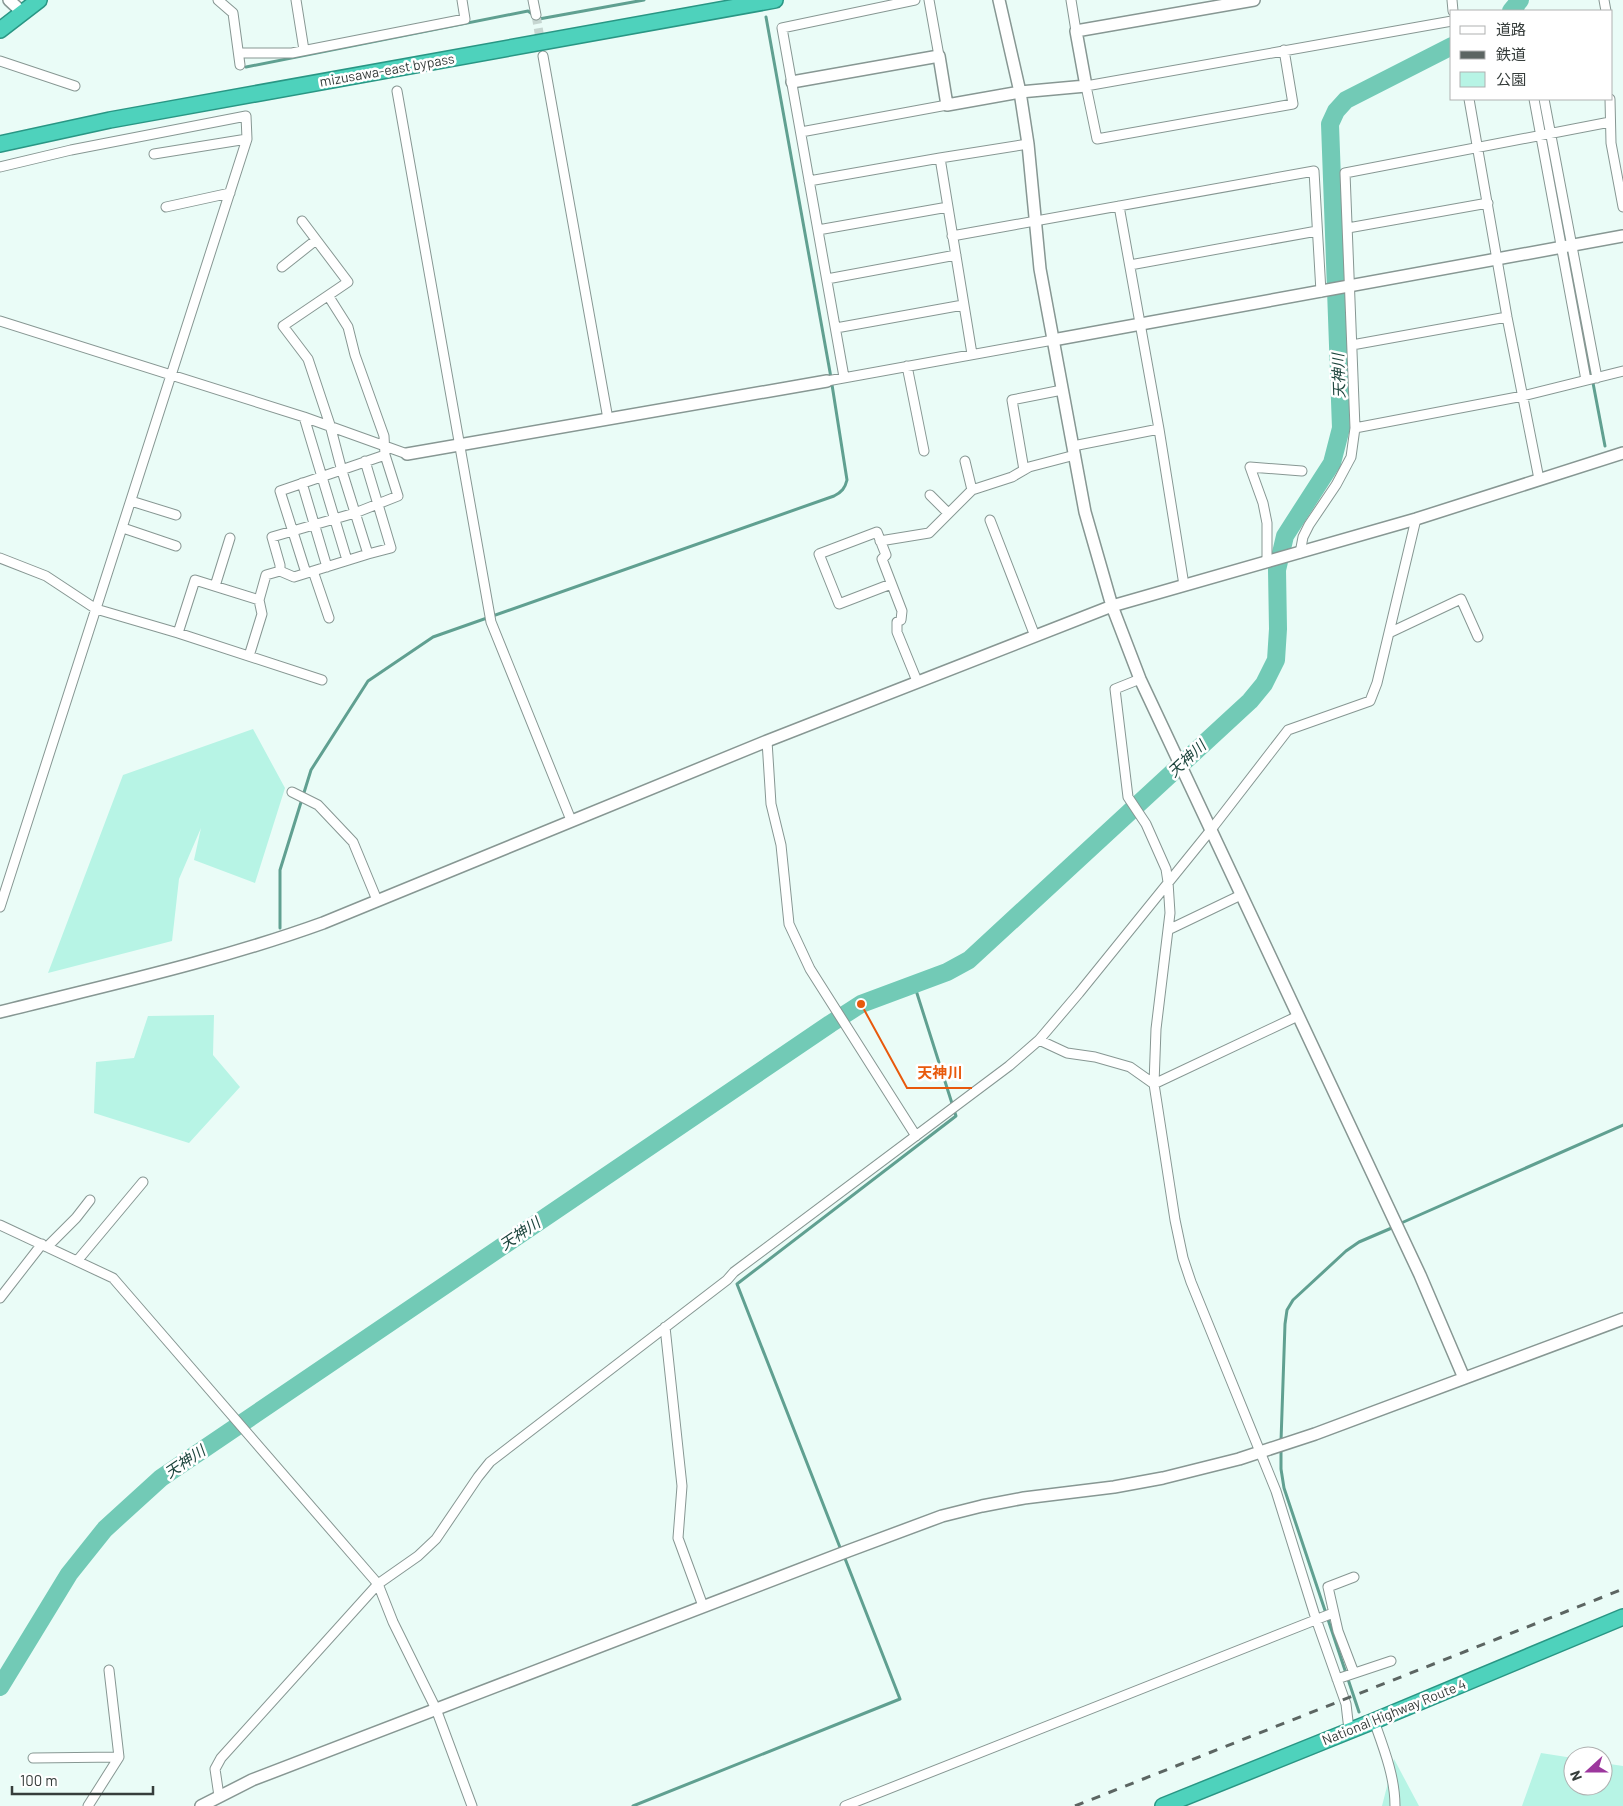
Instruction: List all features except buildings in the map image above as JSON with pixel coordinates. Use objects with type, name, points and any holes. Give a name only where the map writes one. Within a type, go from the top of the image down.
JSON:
[{"type":"highway","points":[[0,30],[39,0]]},
{"type":"highway","name":"mizusawa-east bypass","points":[[0,144],[120,118],[775,0]]},
{"type":"highway","name":"National Highway Route 4","points":[[1163,1806],[1374,1721],[1623,1617]]},
{"type":"street","points":[[9,0],[23,13]]},
{"type":"street","points":[[218,0],[233,13],[240,65]]},
{"type":"street","points":[[296,0],[304,50]]},
{"type":"street","points":[[239,53],[292,53],[465,19],[462,0]]},
{"type":"street","points":[[533,0],[536,15]]},
{"type":"street","points":[[844,377],[782,28],[915,0]]},
{"type":"street","points":[[929,0],[947,105]]},
{"type":"street","points":[[999,0],[1020,92],[1028,144],[1040,269],[1062,390],[1085,512],[1112,606],[1140,680],[1420,1275],[1464,1378]]},
{"type":"street","points":[[1071,0],[1097,139],[1293,104],[1284,50]]},
{"type":"street","points":[[1076,32],[1195,5],[1254,0]]},
{"type":"street","points":[[801,132],[1020,92],[1086,86],[1450,21]]},
{"type":"street","points":[[543,56],[608,419]]},
{"type":"street","points":[[792,82],[938,56]]},
{"type":"street","points":[[0,61],[75,86]]},
{"type":"street","points":[[397,91],[491,622],[570,820]]},
{"type":"street","points":[[1469,100],[1507,317],[1540,479]]},
{"type":"street","points":[[1534,100],[1597,378]]},
{"type":"street","points":[[1544,100],[1551,133],[1586,380]]},
{"type":"street","points":[[1610,100],[1611,143],[1623,207]]},
{"type":"street","points":[[0,167],[71,150],[246,116],[247,140],[0,907]]},
{"type":"street","points":[[1300,553],[1303,536],[1309,524],[1336,485],[1351,457],[1355,428],[1345,173],[1610,122]]},
{"type":"street","points":[[154,154],[247,140]]},
{"type":"street","points":[[810,181],[1028,144]]},
{"type":"street","points":[[940,158],[972,354]]},
{"type":"street","points":[[952,236],[1314,171],[1321,292]]},
{"type":"street","points":[[166,207],[230,194]]},
{"type":"street","points":[[1348,228],[1488,203]]},
{"type":"street","points":[[818,230],[948,206]]},
{"type":"street","points":[[1119,206],[1159,429],[1184,585]]},
{"type":"street","points":[[302,221],[348,282],[329,297],[283,326],[308,359],[368,554]]},
{"type":"street","points":[[1130,265],[1317,231]]},
{"type":"street","points":[[0,321],[304,417],[330,426],[385,451],[407,454],[1350,287],[1623,236]]},
{"type":"street","points":[[282,267],[316,240]]},
{"type":"street","points":[[827,279],[956,256]]},
{"type":"street","points":[[280,571],[272,537],[355,513],[398,496],[385,451],[384,436],[355,355],[348,327],[329,297]]},
{"type":"street","points":[[836,328],[963,305]]},
{"type":"street","points":[[1352,345],[1507,317]]},
{"type":"street","points":[[908,366],[924,451]]},
{"type":"street","points":[[1355,428],[1523,396],[1623,371]]},
{"type":"street","points":[[1024,470],[1012,400],[1062,390]]},
{"type":"street","points":[[304,417],[347,560]]},
{"type":"street","points":[[880,541],[929,533],[972,490],[1012,477],[1028,467],[1074,451],[1159,429]]},
{"type":"street","points":[[329,618],[280,491],[342,471],[385,451]]},
{"type":"street","points":[[0,1012],[224,956],[323,923],[570,820],[1112,606],[1416,519],[1623,453]]},
{"type":"street","points":[[249,656],[262,614],[259,600],[266,576],[280,571],[294,577],[391,548],[365,461]]},
{"type":"street","points":[[965,461],[972,490]]},
{"type":"street","points":[[1267,562],[1266,523],[1262,503],[1250,467],[1302,471]]},
{"type":"street","points":[[302,483],[326,567]]},
{"type":"street","points":[[930,495],[948,512]]},
{"type":"street","points":[[131,501],[176,515]]},
{"type":"street","points":[[219,1796],[214,1769],[221,1758],[378,1584],[418,1556],[436,1539],[478,1476],[490,1462],[727,1280],[734,1272],[916,1136],[1039,1040],[1210,831],[1288,730],[1370,702],[1377,683],[1416,519]]},
{"type":"street","points":[[990,520],[1035,636]]},
{"type":"street","points":[[123,528],[176,546]]},
{"type":"street","points":[[891,584],[839,604],[819,554],[877,532],[886,555],[882,560],[902,611],[901,620],[897,622],[897,632],[917,682]]},
{"type":"street","points":[[214,586],[230,538]]},
{"type":"street","points":[[0,558],[46,576],[96,609],[178,633],[322,680]]},
{"type":"street","points":[[178,633],[195,580],[259,600]]},
{"type":"street","points":[[1389,633],[1461,599],[1478,637]]},
{"type":"street","points":[[1140,680],[1115,688],[1128,797],[1146,824],[1166,869],[1168,882],[1170,913],[1156,1029],[1154,1084],[1175,1220],[1183,1258],[1191,1282],[1261,1452],[1325,1616],[1346,1676],[1346,1704],[1350,1730]]},
{"type":"street","points":[[767,741],[772,804],[781,845],[789,924],[810,969],[916,1136]]},
{"type":"street","points":[[292,792],[318,805],[353,842],[377,900]]},
{"type":"street","points":[[1168,930],[1241,895]]},
{"type":"street","points":[[1154,1084],[1298,1016]]},
{"type":"street","points":[[1039,1040],[1067,1053],[1094,1057],[1130,1067],[1154,1084]]},
{"type":"street","points":[[77,1261],[143,1182]]},
{"type":"street","points":[[0,1298],[45,1246],[76,1218],[90,1200]]},
{"type":"street","points":[[0,1224],[113,1278],[378,1584],[393,1622],[436,1709],[472,1806]]},
{"type":"street","points":[[202,1806],[252,1780],[942,1516],[1024,1498],[1114,1487],[1163,1478],[1261,1452],[1623,1320]]},
{"type":"street","points":[[665,1327],[682,1486],[678,1538],[703,1606]]},
{"type":"street","points":[[1346,1676],[1325,1616],[1328,1586],[1354,1577]]},
{"type":"street","points":[[844,1806],[1325,1616]]},
{"type":"street","points":[[1346,1676],[1391,1662]]},
{"type":"street","points":[[88,1806],[119,1757],[110,1670]]},
{"type":"street","points":[[1374,1721],[1387,1759],[1395,1792],[1395,1806]]},
{"type":"street","points":[[33,1758],[119,1757]]},
{"type":"green space","points":[[253,729],[285,788],[255,883],[194,860],[201,828],[179,879],[172,941],[48,973],[123,775]]},
{"type":"green space","points":[[214,1015],[213,1055],[240,1087],[189,1143],[94,1113],[96,1062],[134,1058],[148,1016]]},
{"type":"green space","points":[[1541,1753],[1563,1756],[1563,1796],[1613,1796],[1613,1764],[1623,1766],[1623,1806],[1522,1806]]},
{"type":"green space","points":[[1394,1759],[1419,1806],[1382,1806]]},
{"type":"waterway","points":[[246,67],[528,11],[539,19],[644,0]]},
{"type":"waterway","points":[[1520,0],[1523,10]]},
{"type":"waterway","name":"天神川","points":[[1512,10],[1520,0]]},
{"type":"waterway","points":[[280,928],[280,870],[311,770],[368,681],[433,637],[834,496],[844,488],[847,480],[830,372],[766,17]]},
{"type":"waterway","name":"天神川","points":[[0,1687],[69,1574],[105,1529],[161,1478],[861,1004],[947,972],[969,960],[1250,701],[1264,684],[1276,660],[1278,629],[1277,570],[1285,536],[1332,463],[1341,428],[1330,124],[1336,111],[1346,100],[1450,47]]},
{"type":"waterway","points":[[1539,100],[1605,446]]},
{"type":"waterway","points":[[841,1550],[737,1284],[956,1116],[914,984]]},
{"type":"waterway","points":[[1399,1224],[1623,1125]]},
{"type":"waterway","points":[[1281,1441],[1287,1310],[1293,1300],[1346,1251],[1359,1242],[1394,1227]]},
{"type":"waterway","points":[[1281,1447],[1281,1469],[1284,1488],[1359,1712]]},
{"type":"waterway","points":[[633,1806],[900,1699],[844,1556]]},
{"type":"tunnel","points":[[536,15],[543,56]]},
{"type":"railway","points":[[1075,1806],[1623,1589]]},
{"type":"place","name":"天神川","points":[[861,1004]]}]
